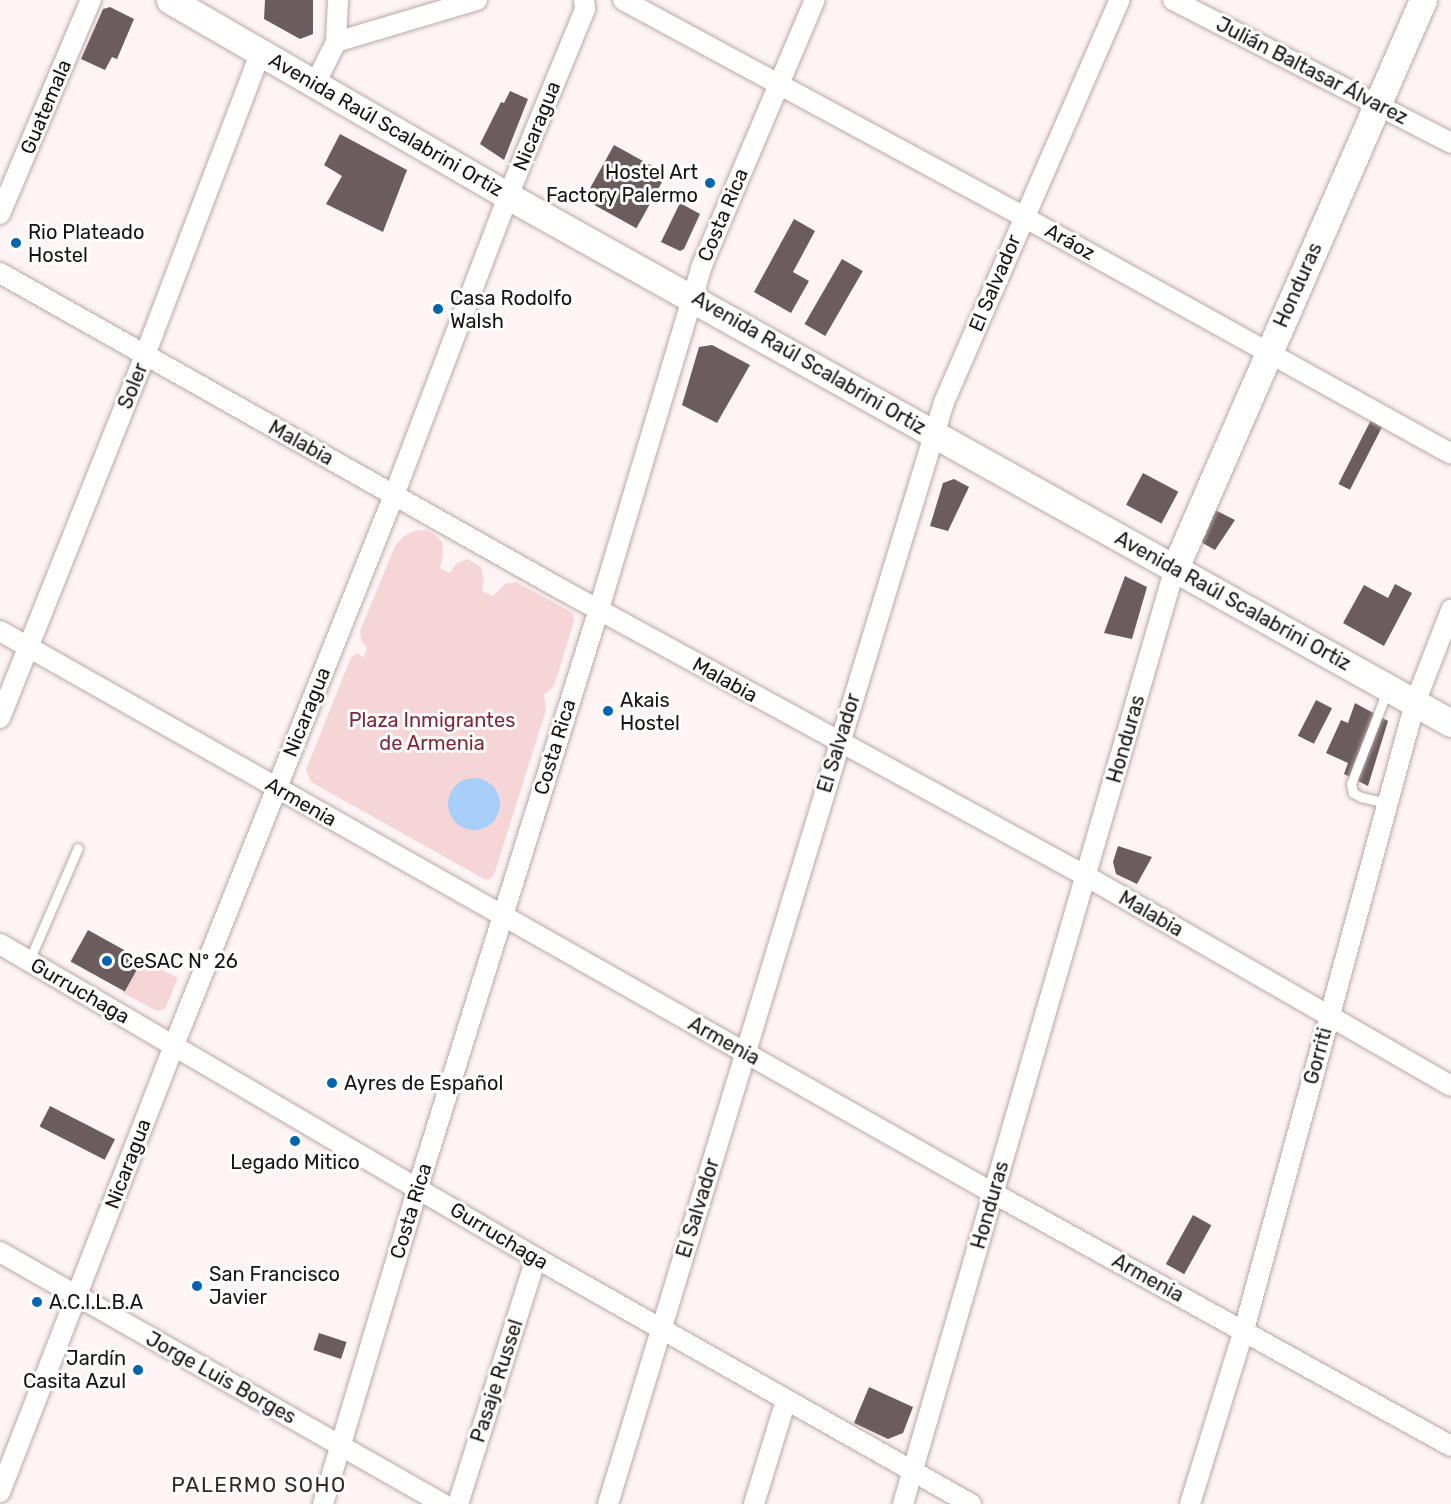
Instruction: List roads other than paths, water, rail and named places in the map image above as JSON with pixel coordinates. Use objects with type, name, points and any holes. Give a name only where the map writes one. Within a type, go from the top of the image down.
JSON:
[{"type":"main road","name":"Avenida Raúl Scalabrini Ortiz","points":[[170,0],[316,82],[508,195],[692,296],[933,435],[1176,568],[1451,723]]},
{"type":"main road","name":"Honduras","points":[[1176,568],[1422,0]]},
{"type":"street","name":"Guatemala","points":[[0,214],[91,0]]},
{"type":"street","points":[[316,82],[336,42],[338,0]]},
{"type":"street","points":[[336,42],[477,0]]},
{"type":"street","name":"Nicaragua","points":[[0,1491],[174,1045],[394,495],[508,195],[585,9],[584,0]]},
{"type":"street","name":"Aráoz","points":[[623,0],[1024,217],[1451,454]]},
{"type":"street","name":"Costa Rica","points":[[323,1504],[417,1187],[599,609],[701,268],[816,0]]},
{"type":"street","name":"El Salvador","points":[[608,1504],[944,402],[1120,0]]},
{"type":"street","name":"Julián Baltasar Álvarez","points":[[1173,0],[1451,143]]},
{"type":"street","name":"Soler","points":[[0,718],[146,355],[261,52]]},
{"type":"street","name":"Malabia","points":[[0,273],[839,743],[1086,876],[1451,1086]]},
{"type":"street","name":"Honduras","points":[[903,1504],[1176,568]]},
{"type":"street","name":"Gorriti","points":[[1190,1504],[1244,1330],[1415,703],[1451,610]]},
{"type":"street","name":"Armenia","points":[[0,631],[993,1193],[1451,1446]]},
{"type":"street","name":"Gurruchaga","points":[[0,944],[536,1258],[971,1504]]},
{"type":"street","name":"Jorge Luis Borges","points":[[0,1252],[443,1504]]},
{"type":"street","name":"Pasaje Russel","points":[[458,1504],[536,1258]]},
{"type":"street","points":[[754,1504],[786,1400]]},
{"type":"lane","points":[[1387,803],[1353,793],[1351,784],[1388,687]]},
{"type":"lane","points":[[29,961],[78,848]]},
{"type":"water","points":[[469,778],[479,778],[489,782],[496,789],[500,804],[496,819],[489,826],[479,830],[469,830],[459,826],[452,819],[448,809],[448,799],[452,789],[459,782]]},
{"type":"place","name":"Hostel Art Factory Palermo","points":[[710,183]]},
{"type":"place","name":"Rio Plateado Hostel","points":[[16,243]]},
{"type":"place","name":"Casa Rodolfo Walsh","points":[[438,309]]},
{"type":"place","name":"Akais Hostel","points":[[608,711]]},
{"type":"place","name":"CeSAC Nº 26","points":[[107,961]]},
{"type":"place","name":"Ayres de Español","points":[[332,1083]]},
{"type":"place","name":"Legado Mitico","points":[[295,1141]]},
{"type":"place","name":"San Francisco Javier","points":[[197,1286]]},
{"type":"place","name":"A.C.I.L.B.A","points":[[37,1302]]},
{"type":"place","name":"Jardín Casita Azul","points":[[138,1370]]},
{"type":"district","name":"PALERMO SOHO","points":[[259,1485]]},
{"type":"park label","name":"Plaza Inmigrantes de Armenia","points":[[432,732]]}]
